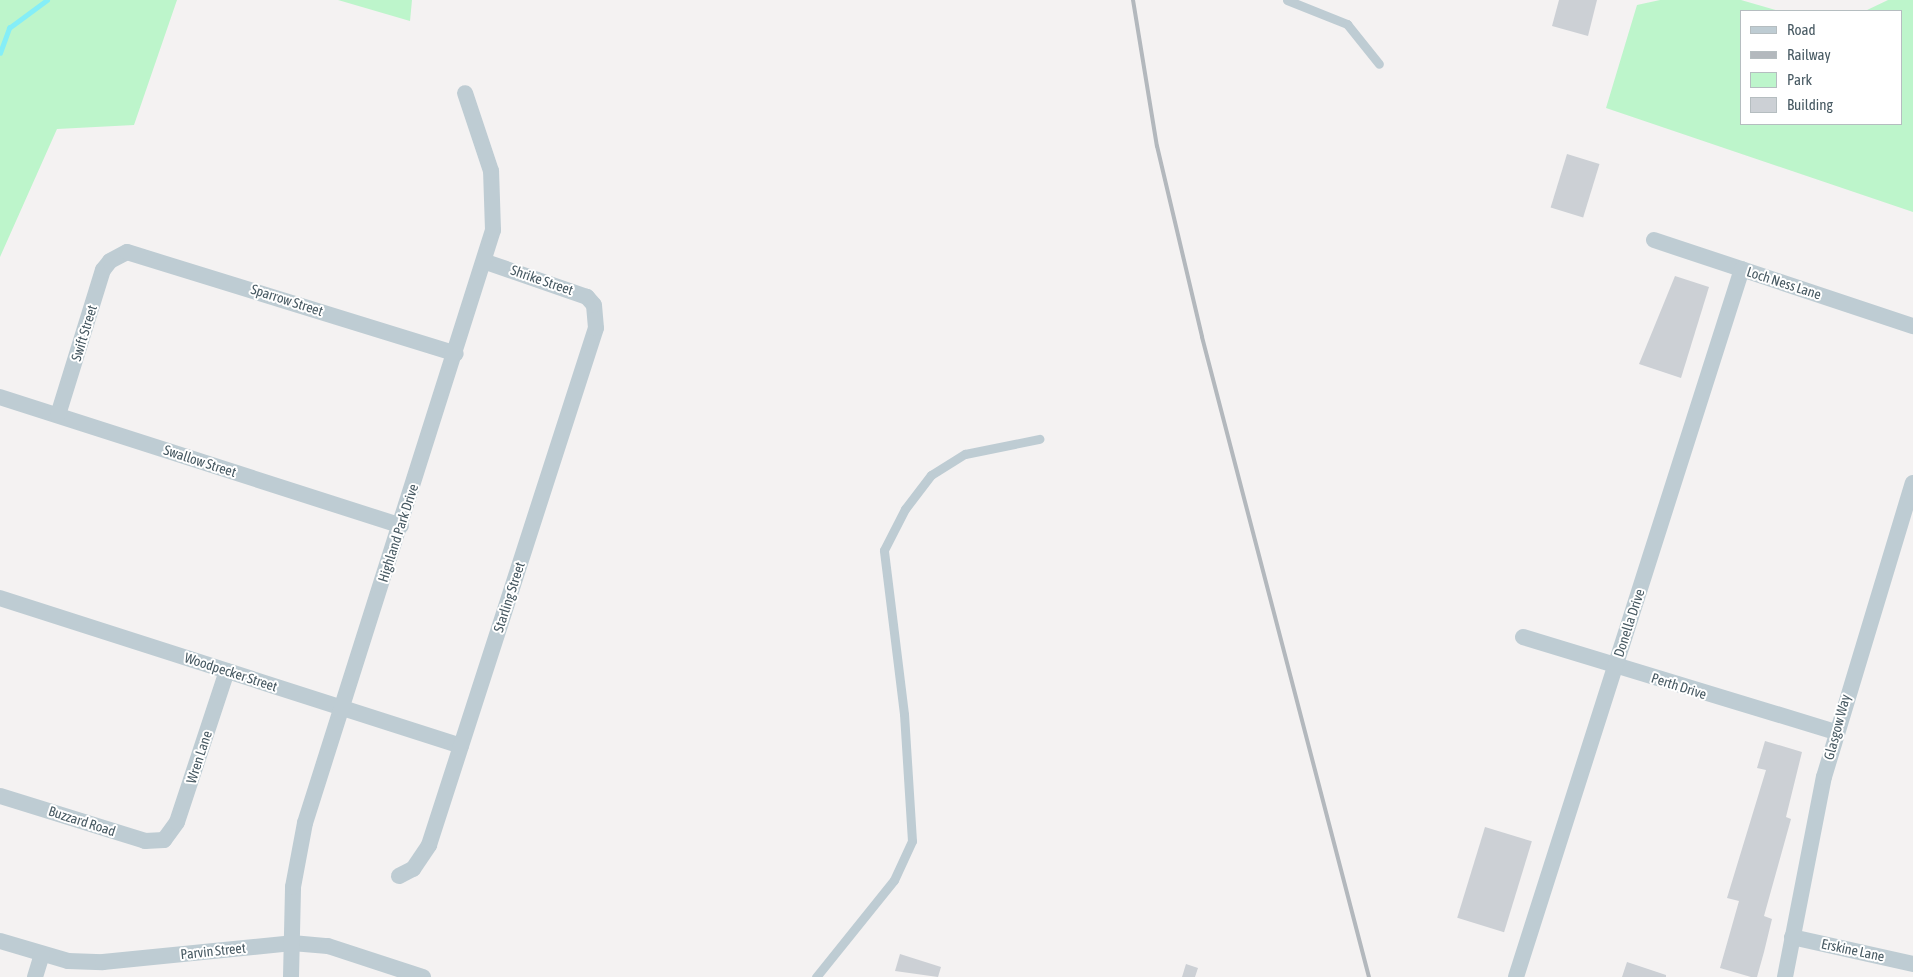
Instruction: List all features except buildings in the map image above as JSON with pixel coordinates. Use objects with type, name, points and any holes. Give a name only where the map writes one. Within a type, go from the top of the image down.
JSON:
[{"type":"street","name":"Highland Park Drive","points":[[291,977],[297,855],[342,707],[486,262],[494,202],[491,171],[465,92]]},
{"type":"street","name":"Loch Ness Lane","points":[[1654,240],[1913,326]]},
{"type":"street","name":"Sparrow Street","points":[[117,255],[138,253],[456,354]]},
{"type":"street","name":"Swift Street","points":[[58,415],[103,270],[117,255]]},
{"type":"street","name":"Shrike Street","points":[[486,262],[575,291],[594,305]]},
{"type":"street","name":"Donella Drive","points":[[1516,977],[1742,269]]},
{"type":"street","name":"Starling Street","points":[[399,876],[413,869],[429,845],[596,328],[594,305]]},
{"type":"street","name":"Swallow Street","points":[[0,396],[401,526]]},
{"type":"street","name":"Glasgow Way","points":[[1785,977],[1836,732],[1913,483]]},
{"type":"street","name":"Woodpecker Street","points":[[0,598],[461,746]]},
{"type":"street","name":"Perth Drive","points":[[1523,637],[1836,732]]},
{"type":"street","name":"Wren Lane","points":[[164,840],[177,822],[227,671]]},
{"type":"street","name":"Buzzard Road","points":[[0,796],[145,841],[164,840]]},
{"type":"street","name":"Erskine Lane","points":[[1792,937],[1913,964]]},
{"type":"street","name":"Parvin Street","points":[[0,941],[42,954],[103,962],[292,943],[328,946],[423,977]]},
{"type":"street","points":[[35,977],[42,954]]},
{"type":"lane","points":[[1288,0],[1347,24],[1379,64]]},
{"type":"lane","points":[[816,977],[894,880],[912,841],[904,714],[884,550],[905,509],[931,474],[965,454],[1040,438]]},
{"type":"green space","points":[[0,0],[177,0],[134,125],[57,129],[0,257]]},
{"type":"green space","points":[[338,0],[412,0],[410,21]]},
{"type":"green space","points":[[1660,0],[1741,0],[1776,10],[1740,10],[1740,125],[1903,125],[1903,10],[1867,10],[1888,0],[1913,0],[1913,212],[1606,108],[1637,5]]},
{"type":"waterway","points":[[0,53],[9,28],[47,0]]},
{"type":"railway","points":[[1133,0],[1157,146],[1202,337],[1369,977]]}]
